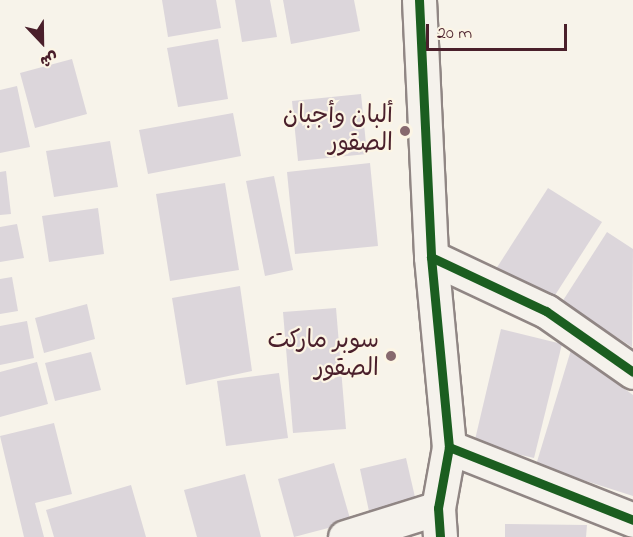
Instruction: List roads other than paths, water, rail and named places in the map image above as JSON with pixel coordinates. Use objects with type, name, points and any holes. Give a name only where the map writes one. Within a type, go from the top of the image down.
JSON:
[{"type":"street","points":[[345,537],[439,522],[449,447],[431,257],[419,0]]},
{"type":"street","points":[[431,257],[546,311],[633,372]]},
{"type":"street","points":[[449,447],[633,520]]},
{"type":"place","name":"ألبان وأجبان الصقور","points":[[405,131]]},
{"type":"place","name":"سوبر ماركت الصقور","points":[[391,356]]}]
